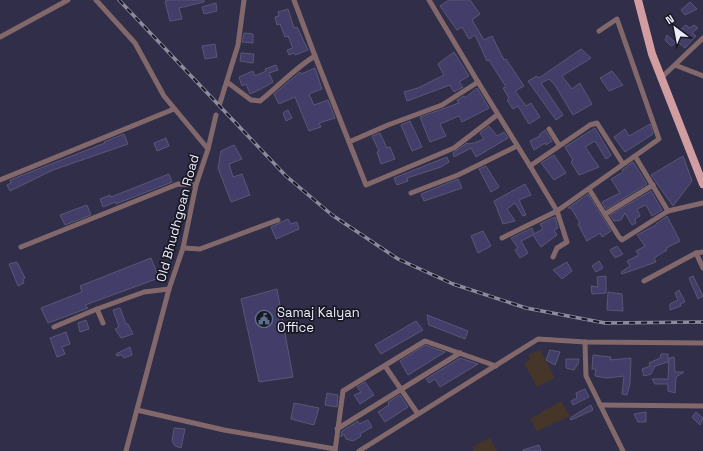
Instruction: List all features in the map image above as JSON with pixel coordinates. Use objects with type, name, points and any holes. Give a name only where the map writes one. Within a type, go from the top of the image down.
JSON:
[{"type":"main road","points":[[638,0],[652,54],[703,184]]},
{"type":"street","points":[[0,37],[68,0]]},
{"type":"street","name":"Old Bhudhgoan Road","points":[[96,0],[135,43],[160,90],[208,149],[196,185],[183,248],[169,289],[126,451]]},
{"type":"street","points":[[220,103],[238,45],[244,0]]},
{"type":"street","points":[[294,0],[366,185],[454,148],[497,115]]},
{"type":"street","points":[[429,0],[497,115],[557,211],[567,242],[557,248],[553,257]]},
{"type":"street","points":[[502,238],[557,211],[659,139],[617,18],[599,31]]},
{"type":"street","points":[[661,78],[703,38]]},
{"type":"street","points":[[227,82],[251,100],[260,101],[287,79],[299,66],[315,56]]},
{"type":"street","points":[[675,65],[703,76]]},
{"type":"street","points":[[349,142],[388,124],[442,105],[478,82]]},
{"type":"street","points":[[0,180],[174,109]]},
{"type":"street","points":[[208,149],[216,115]]},
{"type":"street","points":[[530,166],[590,125],[597,123],[623,164]]},
{"type":"street","points":[[549,129],[559,145]]},
{"type":"street","points":[[411,193],[458,175],[517,146]]},
{"type":"street","points":[[635,156],[668,211]]},
{"type":"street","points":[[20,247],[178,184],[196,185]]},
{"type":"street","points":[[605,214],[653,185]]},
{"type":"street","points":[[589,189],[622,240],[668,211],[703,203]]},
{"type":"street","points":[[183,248],[200,249],[278,220]]},
{"type":"street","points":[[644,281],[696,253],[703,252]]},
{"type":"street","points":[[696,253],[703,268]]},
{"type":"street","points":[[54,327],[144,292],[169,289]]},
{"type":"street","points":[[97,310],[103,323]]},
{"type":"street","points":[[358,451],[538,339],[585,342],[703,343]]},
{"type":"street","points":[[137,410],[224,430],[335,450],[343,391],[425,341],[496,366]]},
{"type":"street","points":[[585,342],[586,376],[623,451]]},
{"type":"street","points":[[337,429],[460,353]]},
{"type":"street","points":[[385,366],[418,414]]},
{"type":"street","points":[[600,405],[703,406]]},
{"type":"shaded area","points":[[540,350],[555,378],[537,387],[524,363],[530,360],[528,355]]},
{"type":"shaded area","points":[[561,401],[570,416],[537,431],[530,419]]},
{"type":"shaded area","points":[[490,438],[497,451],[474,451],[472,447]]},
{"type":"building","points":[[204,0],[204,2],[179,8],[182,19],[170,21],[165,1]]},
{"type":"building","points":[[449,0],[470,0],[480,14],[472,20],[484,40],[492,36],[504,60],[506,59],[524,86],[515,91],[526,106],[531,103],[540,117],[529,124],[518,106],[513,109],[507,100],[509,98],[503,88],[506,87],[489,60],[487,61],[475,35],[469,39],[462,27],[457,30],[440,6]]},
{"type":"building","points":[[690,2],[697,9],[685,15],[681,10]]},
{"type":"building","points":[[216,3],[217,11],[204,14],[202,7]]},
{"type":"building","points":[[288,9],[294,28],[297,27],[308,50],[295,55],[294,53],[289,55],[287,50],[293,48],[288,36],[285,37],[280,24],[277,25],[275,17],[279,16],[278,12]]},
{"type":"building","points":[[686,25],[690,28],[694,25],[698,28],[692,33],[696,36],[685,48],[679,43],[684,32],[681,29]]},
{"type":"building","points":[[244,33],[253,34],[253,43],[242,42]]},
{"type":"building","points":[[667,35],[676,43],[671,46],[665,40]]},
{"type":"building","points":[[215,44],[217,57],[205,59],[202,46]]},
{"type":"building","points":[[581,49],[591,58],[562,76],[572,89],[580,83],[592,104],[573,115],[555,85],[549,79],[541,83],[563,115],[556,120],[528,81],[537,76],[539,78]]},
{"type":"building","points":[[454,52],[469,76],[459,82],[463,87],[454,92],[450,85],[407,101],[404,92],[418,88],[444,75],[438,64]]},
{"type":"building","points":[[241,53],[254,54],[253,63],[240,61]]},
{"type":"building","points":[[276,65],[278,70],[269,73],[273,82],[250,94],[246,84],[242,86],[239,77],[253,71],[255,76],[266,71],[265,69]]},
{"type":"building","points":[[315,68],[322,89],[309,94],[314,105],[328,100],[335,118],[319,123],[321,127],[309,131],[295,97],[279,104],[274,94],[300,72],[301,74]]},
{"type":"building","points":[[612,71],[623,85],[609,91],[600,78]]},
{"type":"building","points":[[477,88],[489,108],[462,122],[459,116],[440,124],[446,136],[430,142],[420,117],[459,103],[457,100],[464,96],[465,98]]},
{"type":"building","points":[[288,110],[292,118],[286,121],[283,113]]},
{"type":"building","points":[[410,121],[422,147],[412,151],[401,125]]},
{"type":"building","points":[[650,124],[653,134],[625,152],[614,137],[625,129],[629,136]]},
{"type":"building","points":[[489,126],[497,136],[504,132],[508,138],[476,157],[471,148],[454,157],[453,153],[467,143],[474,143],[484,139],[480,133]]},
{"type":"building","points":[[595,128],[611,155],[606,159],[595,141],[585,147],[599,167],[579,175],[571,162],[573,160],[565,147]]},
{"type":"building","points":[[545,130],[552,141],[546,145],[545,143],[534,150],[530,141],[540,136],[539,135]]},
{"type":"building","points":[[380,133],[387,148],[390,147],[395,159],[381,164],[377,152],[379,151],[372,136]]},
{"type":"building","points":[[124,134],[128,144],[53,170],[10,191],[7,185],[11,183],[10,180],[105,143],[104,142]]},
{"type":"building","points":[[166,138],[169,146],[157,151],[154,143]]},
{"type":"building","points":[[234,145],[242,159],[229,164],[233,177],[242,174],[250,195],[231,202],[218,168],[221,151]]},
{"type":"building","points":[[554,155],[566,173],[554,180],[541,163]]},
{"type":"building","points":[[683,156],[692,181],[673,206],[651,175]]},
{"type":"building","points":[[447,157],[449,162],[441,167],[407,178],[408,181],[397,185],[394,178]]},
{"type":"building","points":[[633,162],[647,184],[606,209],[602,202],[620,193],[611,179],[623,172],[622,170]]},
{"type":"building","points":[[486,166],[499,187],[491,192],[479,169]]},
{"type":"building","points":[[169,174],[172,182],[116,204],[115,202],[103,207],[100,199],[110,195],[111,197]]},
{"type":"building","points":[[458,179],[462,188],[424,201],[421,194]]},
{"type":"building","points":[[525,184],[531,195],[519,200],[526,215],[523,216],[515,203],[507,209],[515,221],[503,224],[494,201]]},
{"type":"building","points":[[651,191],[662,210],[652,216],[646,205],[637,209],[640,216],[635,219],[636,223],[632,225],[625,213],[621,220],[614,221],[610,215]]},
{"type":"building","points":[[588,194],[611,231],[602,237],[600,233],[587,241],[578,224],[580,223],[571,208],[568,208]]},
{"type":"building","points":[[87,205],[91,215],[65,225],[60,215]]},
{"type":"building","points":[[667,216],[680,241],[666,248],[667,250],[654,258],[656,262],[622,274],[621,272],[630,266],[627,261],[639,255],[636,251],[645,246],[637,235],[656,225]]},
{"type":"building","points":[[555,217],[558,228],[554,230],[557,235],[541,247],[533,235],[521,241],[528,253],[520,258],[515,250],[518,248],[511,238],[532,228],[534,234],[543,229],[540,224]]},
{"type":"building","points":[[288,219],[291,224],[297,222],[299,229],[276,239],[271,227]]},
{"type":"building","points":[[483,231],[491,246],[478,253],[471,236]]},
{"type":"building","points":[[617,246],[623,254],[615,258],[610,250]]},
{"type":"building","points":[[151,258],[159,278],[85,305],[88,308],[48,323],[41,308],[82,292],[80,286]]},
{"type":"building","points":[[599,261],[603,268],[596,272],[592,266]]},
{"type":"building","points":[[17,262],[25,278],[23,279],[24,283],[18,286],[9,264]]},
{"type":"building","points":[[567,262],[572,271],[562,279],[553,270]]},
{"type":"building","points":[[606,276],[606,293],[592,294],[591,286],[598,287],[597,277]]},
{"type":"building","points":[[693,276],[703,296],[698,299],[689,278]]},
{"type":"building","name":"Samaj Kalyan Office","points":[[277,289],[293,377],[259,382],[241,299]]},
{"type":"building","points":[[679,290],[685,302],[680,304],[681,306],[670,310],[670,304],[678,300],[675,293]]},
{"type":"building","points":[[608,292],[622,294],[623,311],[607,310]]},
{"type":"building","points":[[120,308],[126,324],[128,324],[133,334],[121,338],[115,329],[119,327],[113,310]]},
{"type":"building","points":[[427,315],[468,331],[465,339],[429,325]]},
{"type":"building","points":[[86,320],[89,329],[80,332],[78,323]]},
{"type":"building","points":[[416,321],[423,330],[381,354],[375,345]]},
{"type":"building","points":[[66,332],[70,344],[62,347],[65,354],[57,357],[50,338]]},
{"type":"building","points":[[425,345],[445,352],[408,375],[400,361]]},
{"type":"building","points":[[130,347],[132,355],[124,358],[122,355],[117,356],[116,354]]},
{"type":"building","points":[[550,350],[560,352],[555,365],[546,360]]},
{"type":"building","points":[[661,354],[668,354],[668,362],[655,366],[651,374],[644,376],[642,369],[650,366],[649,363],[660,358]]},
{"type":"building","points":[[593,355],[611,357],[610,360],[631,358],[630,383],[627,395],[622,394],[624,376],[607,378],[595,376],[596,369],[592,369]]},
{"type":"building","points":[[674,357],[675,372],[684,372],[676,377],[675,393],[668,391],[668,384],[655,384],[652,379],[668,379],[669,358]]},
{"type":"building","points":[[460,358],[478,364],[440,387],[435,379],[429,383],[426,379]]},
{"type":"building","points":[[566,359],[579,359],[574,370],[566,368]]},
{"type":"building","points":[[365,382],[374,395],[360,404],[354,395],[361,392],[357,387]]},
{"type":"building","points":[[585,389],[589,397],[573,405],[571,401],[577,398],[576,393]]},
{"type":"building","points":[[327,393],[338,395],[337,407],[325,405]]},
{"type":"building","points":[[400,395],[408,407],[385,422],[378,412],[389,405],[388,402]]},
{"type":"building","points":[[294,403],[319,408],[314,425],[291,419]]},
{"type":"building","points":[[591,405],[593,410],[571,420],[570,418]]},
{"type":"building","points":[[646,412],[646,422],[638,422],[634,414]]},
{"type":"building","points":[[696,412],[703,418],[700,425],[692,417]]},
{"type":"building","points":[[368,420],[372,427],[360,434],[361,436],[353,441],[346,439],[344,434],[341,437],[342,431],[358,421],[359,424]]},
{"type":"building","points":[[174,428],[185,429],[181,448],[175,446],[172,441]]},
{"type":"building","points":[[539,445],[541,451],[523,451],[523,450]]},
{"type":"railway","points":[[119,0],[286,176],[332,215],[398,259],[453,284],[526,308],[605,323],[703,322]]},
{"type":"place","name":"Samaj Kalyan Office","points":[[264,319]]}]
